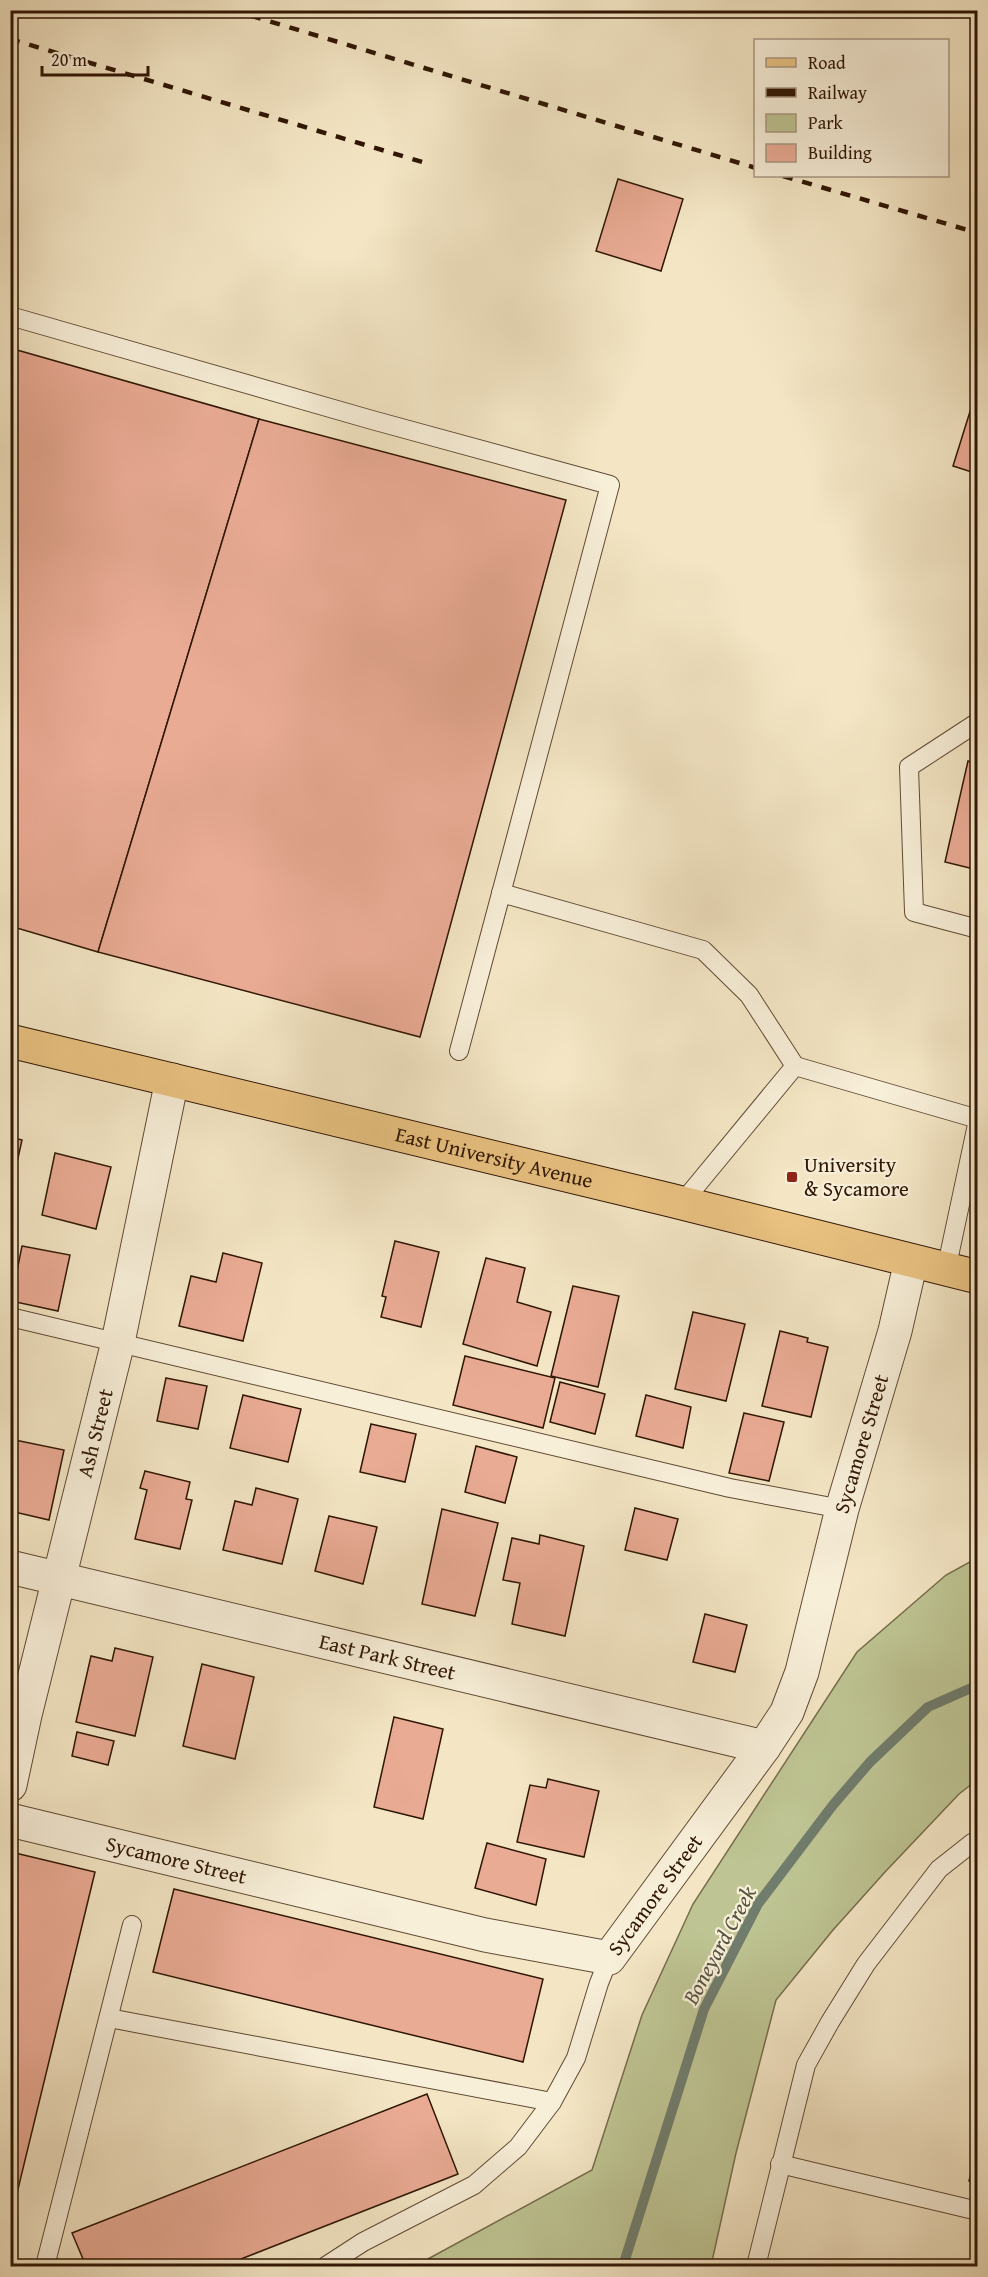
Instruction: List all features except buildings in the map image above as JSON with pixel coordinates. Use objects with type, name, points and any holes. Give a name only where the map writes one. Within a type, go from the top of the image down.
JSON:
[{"type":"main road","name":"East University Avenue","points":[[10,1041],[978,1277]]},
{"type":"street","name":"Ash Street","points":[[10,1785],[25,1715],[117,1342],[172,1080]]},
{"type":"street","name":"Sycamore Street","points":[[10,1820],[485,1935],[609,1958],[764,1747],[787,1712],[802,1672],[842,1509],[895,1331],[911,1262]]},
{"type":"street","name":"East Park Street","points":[[10,1567],[764,1747]]},
{"type":"lane","points":[[10,316],[372,420],[610,485],[459,1051]]},
{"type":"lane","points":[[978,722],[909,767],[914,912],[978,929]]},
{"type":"lane","points":[[501,893],[703,950],[749,995],[795,1066],[978,1120],[946,1270]]},
{"type":"lane","points":[[682,1203],[795,1066]]},
{"type":"lane","points":[[10,1317],[730,1488],[842,1509]]},
{"type":"lane","points":[[756,2266],[806,2065],[866,1964],[939,1869],[972,1843],[978,1841]]},
{"type":"lane","points":[[45,2266],[132,1924]]},
{"type":"lane","points":[[326,2266],[363,2242],[474,2185],[518,2147],[552,2102],[576,2058],[609,1958]]},
{"type":"lane","points":[[109,2018],[552,2102]]},
{"type":"lane","points":[[780,2164],[978,2211]]},
{"type":"green space","points":[[977,1558],[977,1780],[959,1794],[885,1872],[833,1930],[776,2000],[736,2153],[711,2266],[415,2266],[592,2170],[642,2015],[693,1904],[857,1652],[946,1575]]},
{"type":"waterway","name":"Boneyard Creek","points":[[623,2266],[704,2009],[758,1904],[833,1805],[870,1762],[928,1707],[978,1685]]},
{"type":"railway","points":[[232,10],[754,167]]},
{"type":"railway","points":[[10,39],[429,164]]},
{"type":"railway","points":[[786,177],[978,233]]},
{"type":"place","name":"University & Sycamore","points":[[792,1177]]}]
